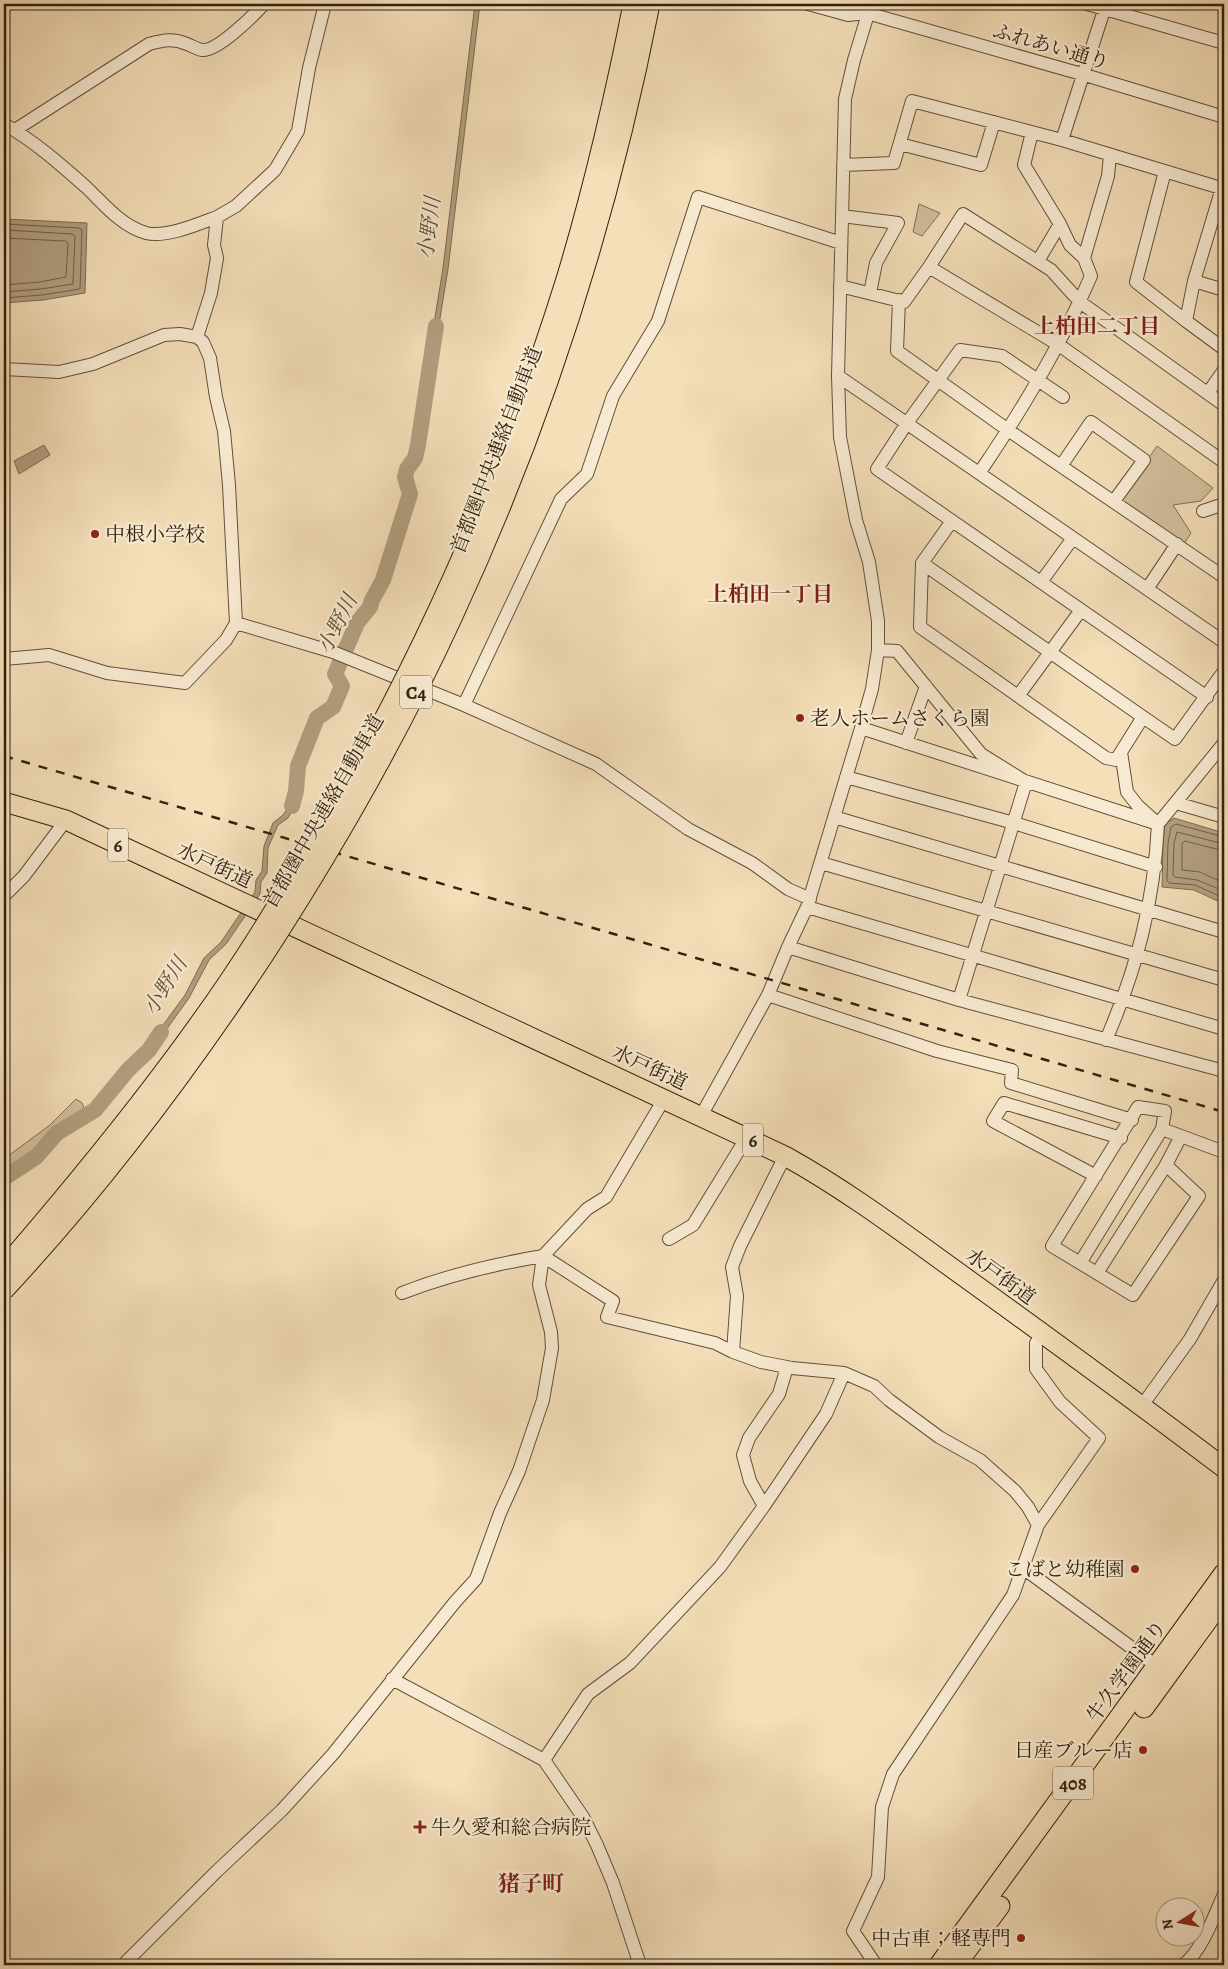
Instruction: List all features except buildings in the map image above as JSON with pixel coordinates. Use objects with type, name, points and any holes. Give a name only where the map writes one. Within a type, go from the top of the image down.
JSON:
[{"type":"highway","name":"首都圏中央連絡自動車道","points":[[4,1268],[118,1132],[203,1019],[283,896],[334,812],[387,716],[438,610],[488,494],[535,372],[567,275],[599,159],[633,4]]},
{"type":"highway","name":"首都圏中央連絡自動車道","points":[[4,1290],[69,1217],[131,1141],[157,1108],[232,1002],[294,908],[347,821],[396,731],[452,618],[507,490],[568,320],[609,180],[639,58],[650,4]]},
{"type":"highway","name":"水戸街道","points":[[4,802],[66,820],[785,1156],[834,1184],[1196,1447],[1198,1456],[1222,1469]]},
{"type":"highway","name":"牛久学園通り","points":[[956,1965],[1163,1670],[1222,1576],[1224,1562]]},
{"type":"highway","name":"牛久学園通り","points":[[939,1965],[1163,1670],[1224,1598]]},
{"type":"street","points":[[264,4],[227,38],[210,50],[201,50],[178,40],[165,39],[149,44],[10,127],[44,150],[117,217],[130,226],[148,233],[160,233],[191,227],[217,217],[236,206],[274,170],[298,131],[309,68],[325,4]]},
{"type":"street","name":"ふれあい通り","points":[[808,4],[848,15],[869,9]]},
{"type":"street","name":"ふれあい通り","points":[[855,4],[1224,116]]},
{"type":"street","points":[[1087,4],[1106,6],[1224,43]]},
{"type":"street","points":[[1062,140],[1106,6]]},
{"type":"street","points":[[701,1116],[768,995],[808,903],[872,689],[878,650],[878,621],[868,562],[856,520],[840,437],[838,376],[845,99],[869,9]]},
{"type":"street","points":[[842,165],[894,163],[912,101],[1062,140],[1223,188],[1194,281],[1186,321]]},
{"type":"street","points":[[900,144],[981,166],[994,122]]},
{"type":"street","points":[[980,472],[1008,430],[1059,344],[1091,276],[1084,258],[1070,244],[1024,165],[1032,132]]},
{"type":"street","points":[[1084,258],[1108,176],[1110,155]]},
{"type":"street","points":[[1165,171],[1136,282],[1224,349]]},
{"type":"street","points":[[464,705],[561,499],[587,474],[613,396],[658,321],[698,197],[841,243]]},
{"type":"street","points":[[840,286],[904,302],[963,214],[1051,270],[1080,302],[1224,405]]},
{"type":"street","points":[[842,216],[898,223],[876,263],[870,293]]},
{"type":"street","points":[[197,337],[211,292],[217,258],[214,245],[217,217]]},
{"type":"street","points":[[1038,261],[1060,224]]},
{"type":"street","points":[[929,267],[1059,344],[1223,459]]},
{"type":"street","points":[[1194,281],[1224,290]]},
{"type":"street","points":[[899,300],[898,351],[1008,430],[1224,577]]},
{"type":"street","points":[[4,369],[59,372],[93,364],[164,335],[180,334],[197,337],[203,342],[210,358],[224,431],[229,485],[236,623],[226,640],[185,682],[107,673],[49,655],[4,658]]},
{"type":"street","points":[[1063,396],[1002,356],[960,350],[907,423],[877,469],[1207,697]]},
{"type":"street","points":[[1208,393],[1224,370]]},
{"type":"street","points":[[838,376],[980,472],[1224,642]]},
{"type":"street","points":[[1061,466],[1091,422],[1144,460],[1114,501]]},
{"type":"street","points":[[1203,510],[1224,504]]},
{"type":"street","points":[[952,521],[922,563],[920,627],[1106,758],[1116,760],[1143,717]]},
{"type":"street","points":[[1041,582],[1074,538]]},
{"type":"street","points":[[1147,589],[1177,544]]},
{"type":"street","points":[[922,563],[1049,654],[1175,739],[1224,671]]},
{"type":"street","points":[[1018,696],[1081,610]]},
{"type":"street","points":[[236,623],[333,652],[464,705],[596,764],[688,829],[752,863],[808,903],[1224,1029]]},
{"type":"street","points":[[878,650],[897,651],[981,754],[1026,782]]},
{"type":"street","points":[[906,743],[926,686]]},
{"type":"street","points":[[861,728],[1158,824]]},
{"type":"street","points":[[1106,1040],[1124,998],[1149,911],[1156,867],[1158,824],[1224,743]]},
{"type":"street","points":[[1121,752],[1127,792],[1138,806],[1158,824]]},
{"type":"street","points":[[846,777],[1014,823],[1156,867]]},
{"type":"street","points":[[959,1000],[1026,782]]},
{"type":"street","points":[[1176,804],[1224,817]]},
{"type":"street","points":[[834,817],[1224,932]]},
{"type":"street","points":[[4,896],[24,876],[66,820]]},
{"type":"street","points":[[821,863],[1224,980]]},
{"type":"street","points":[[788,947],[959,1000],[1224,1071]]},
{"type":"street","points":[[768,995],[937,1051],[1012,1070],[1012,1083],[1132,1120]]},
{"type":"street","points":[[123,1965],[216,1871],[282,1810],[333,1754],[454,1602],[476,1579],[500,1513],[519,1471],[542,1400],[552,1348],[539,1285],[543,1256],[587,1208],[606,1197],[664,1099]]},
{"type":"street","points":[[1096,1176],[992,1121],[1004,1103],[1120,1138]]},
{"type":"street","points":[[1080,1263],[1162,1129],[1165,1111],[1138,1107],[1132,1120],[1052,1246],[1096,1273],[1133,1295],[1199,1196],[1166,1165]]},
{"type":"street","points":[[1162,1129],[1224,1152]]},
{"type":"street","points":[[1096,1273],[1166,1165],[1181,1136]]},
{"type":"street","points":[[668,1239],[693,1225],[747,1137]]},
{"type":"street","points":[[733,1352],[737,1296],[732,1267],[740,1246],[785,1156]]},
{"type":"street","points":[[402,1293],[426,1283],[499,1263],[543,1256],[613,1301],[607,1317],[715,1343],[733,1352],[762,1362],[787,1367],[844,1373],[874,1386],[889,1400],[939,1437],[980,1460],[1015,1491],[1028,1507],[1038,1525]]},
{"type":"street","points":[[1140,1407],[1190,1339],[1224,1280]]},
{"type":"street","points":[[876,1965],[853,1931],[878,1877],[882,1807],[893,1774],[1013,1595],[1038,1525],[1099,1438],[1060,1402],[1036,1368],[1036,1343],[1043,1334]]},
{"type":"street","points":[[764,1506],[750,1481],[742,1455],[749,1438],[779,1394],[787,1367]]},
{"type":"street","points":[[544,1760],[588,1694],[630,1662],[720,1568],[826,1414],[844,1373]]},
{"type":"street","points":[[1023,1568],[1163,1670]]},
{"type":"street","points":[[392,1679],[544,1760],[583,1817],[597,1845],[613,1884],[640,1965]]},
{"type":"street","points":[[1183,1965],[1190,1960],[1197,1949],[1224,1894]]},
{"type":"shaded area","points":[[919,204],[940,213],[922,236],[913,232]]},
{"type":"shaded area","points":[[1157,446],[1213,488],[1201,501],[1173,505],[1191,533],[1182,547],[1120,499]]},
{"type":"shaded area","points":[[76,1099],[82,1103],[85,1110],[52,1130],[36,1149],[22,1161],[4,1171],[4,1159],[50,1125]]},
{"type":"water","points":[[475,4],[480,4],[448,269],[435,349],[430,348],[443,268]]},
{"type":"water","points":[[4,219],[87,223],[85,293],[43,300],[4,303]]},
{"type":"water","points":[[44,445],[50,455],[19,474],[14,461]]},
{"type":"water","points":[[293,784],[298,785],[294,807],[288,818],[278,825],[268,848],[267,873],[261,882],[260,894],[226,944],[209,960],[189,998],[151,1051],[147,1047],[185,995],[204,958],[221,942],[255,892],[256,880],[262,871],[264,846],[273,823],[283,815],[289,806]]},
{"type":"water","points":[[1174,818],[1224,833],[1224,904],[1194,890],[1162,887],[1165,824]]},
{"type":"waterway","name":"小野川","points":[[292,806],[296,791],[298,766],[317,718],[333,707],[342,686],[335,674],[357,623],[370,607],[383,580],[410,494],[405,477],[407,469],[415,458],[418,445],[436,326]]},
{"type":"waterway","name":"小野川","points":[[4,1178],[36,1157],[57,1133],[95,1110],[128,1070],[149,1050],[161,1032]]},
{"type":"railway","points":[[4,756],[1224,1112]]},
{"type":"place","name":"中根小学校","points":[[95,534]]},
{"type":"place","name":"老人ホームさくら園","points":[[800,718]]},
{"type":"place","name":"こばと幼稚園","points":[[1135,1569]]},
{"type":"place","name":"日産ブルー店","points":[[1143,1750]]},
{"type":"place","name":"牛久愛和総合病院","points":[[420,1827]]},
{"type":"place","name":"中古車；軽専門","points":[[1021,1938]]},
{"type":"district","name":"上柏田二丁目","points":[[1097,326]]},
{"type":"district","name":"上柏田一丁目","points":[[770,594]]},
{"type":"district","name":"猪子町","points":[[531,1883]]}]
